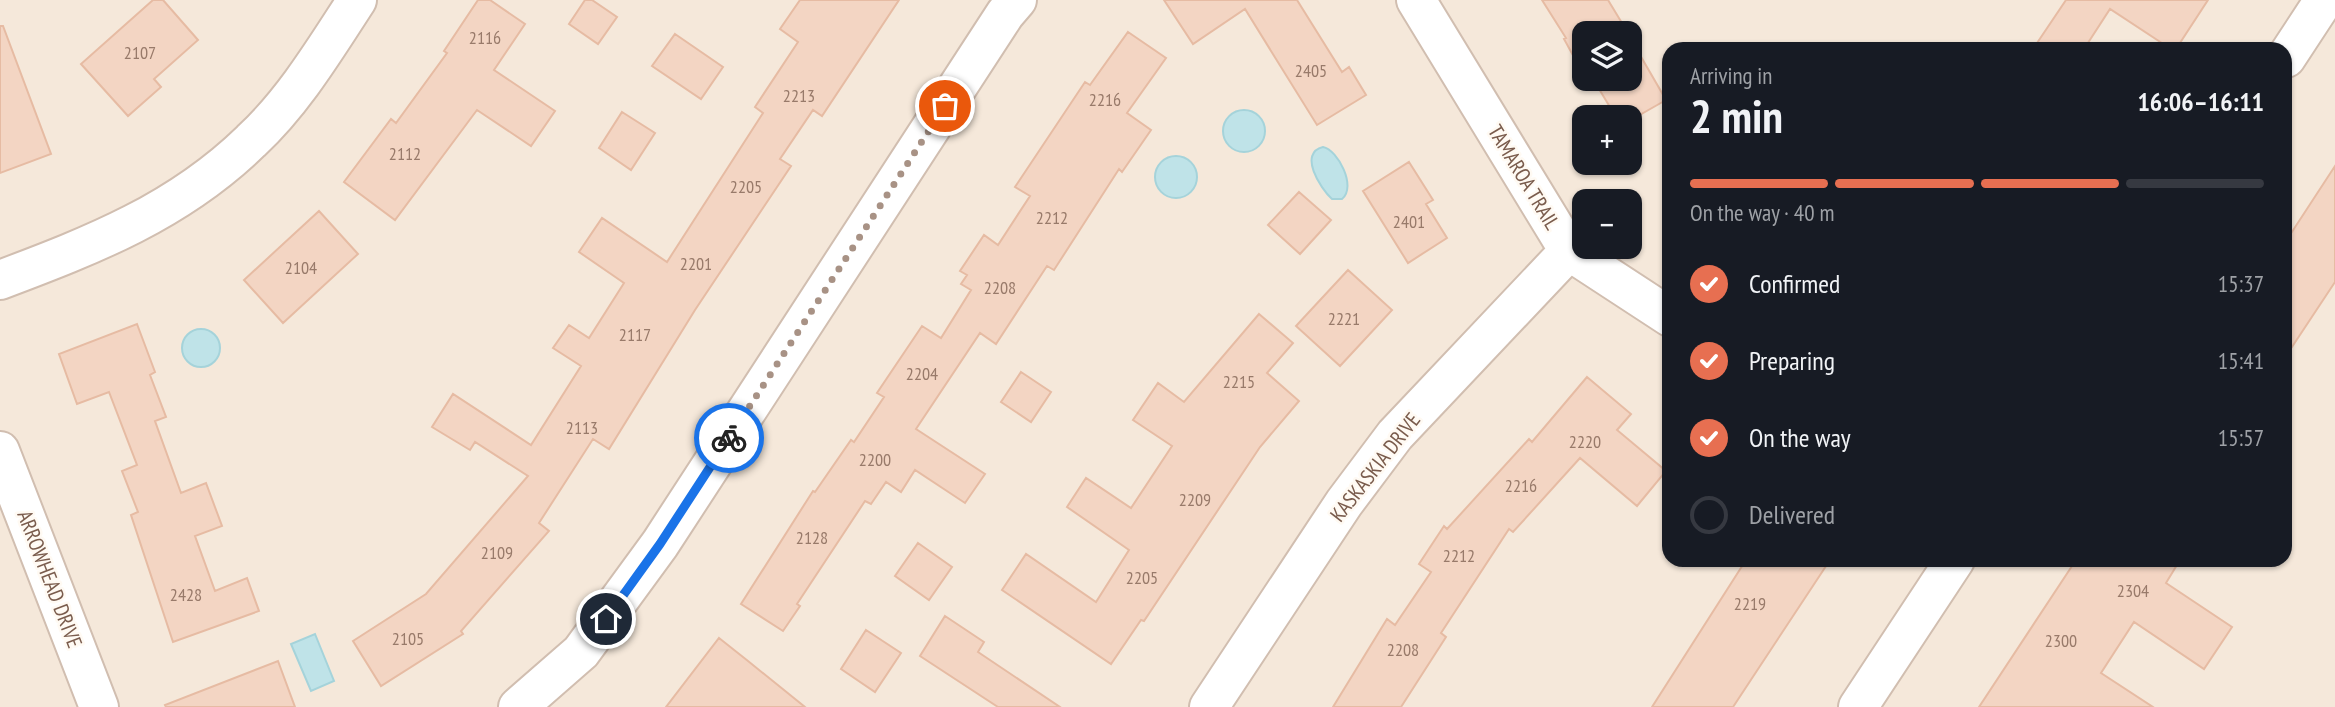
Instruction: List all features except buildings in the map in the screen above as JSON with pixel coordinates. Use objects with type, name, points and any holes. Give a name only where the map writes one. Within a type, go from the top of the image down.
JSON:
[{"type":"street","points":[[0,280],[121,232],[145,220],[197,186],[251,142],[287,102],[357,0]]},
{"type":"street","points":[[518,707],[581,652],[646,563],[1005,14],[1017,0]]},
{"type":"street","name":"TAMAROA TRAIL","points":[[1416,0],[1569,251],[1662,312]]},
{"type":"street","points":[[2292,49],[2324,0]]},
{"type":"street","name":"KASKASKIA DRIVE","points":[[1209,707],[1344,503],[1395,435],[1569,251]]},
{"type":"street","name":"ARROWHEAD DRIVE","points":[[0,451],[99,707]]},
{"type":"street","points":[[1858,707],[1950,567]]},
{"type":"shaded area","points":[[0,0],[2335,0],[2335,707],[0,707]]},
{"type":"water","points":[[1244,110],[1259,116],[1265,131],[1259,146],[1244,152],[1229,146],[1223,131],[1229,116]]},
{"type":"water","points":[[1323,147],[1340,162],[1347,178],[1346,193],[1342,199],[1332,199],[1314,171],[1312,156]]},
{"type":"water","points":[[1176,156],[1191,162],[1197,177],[1191,192],[1176,198],[1161,192],[1155,177],[1161,162]]},
{"type":"water","points":[[201,329],[215,334],[220,348],[215,362],[201,367],[187,362],[182,348],[187,334]]},
{"type":"water","points":[[315,634],[334,681],[311,691],[291,644]]},
{"type":"way so far","points":[[729,438],[945,106]]},
{"type":"route","points":[[606,619],[660,544],[729,438]]}]
